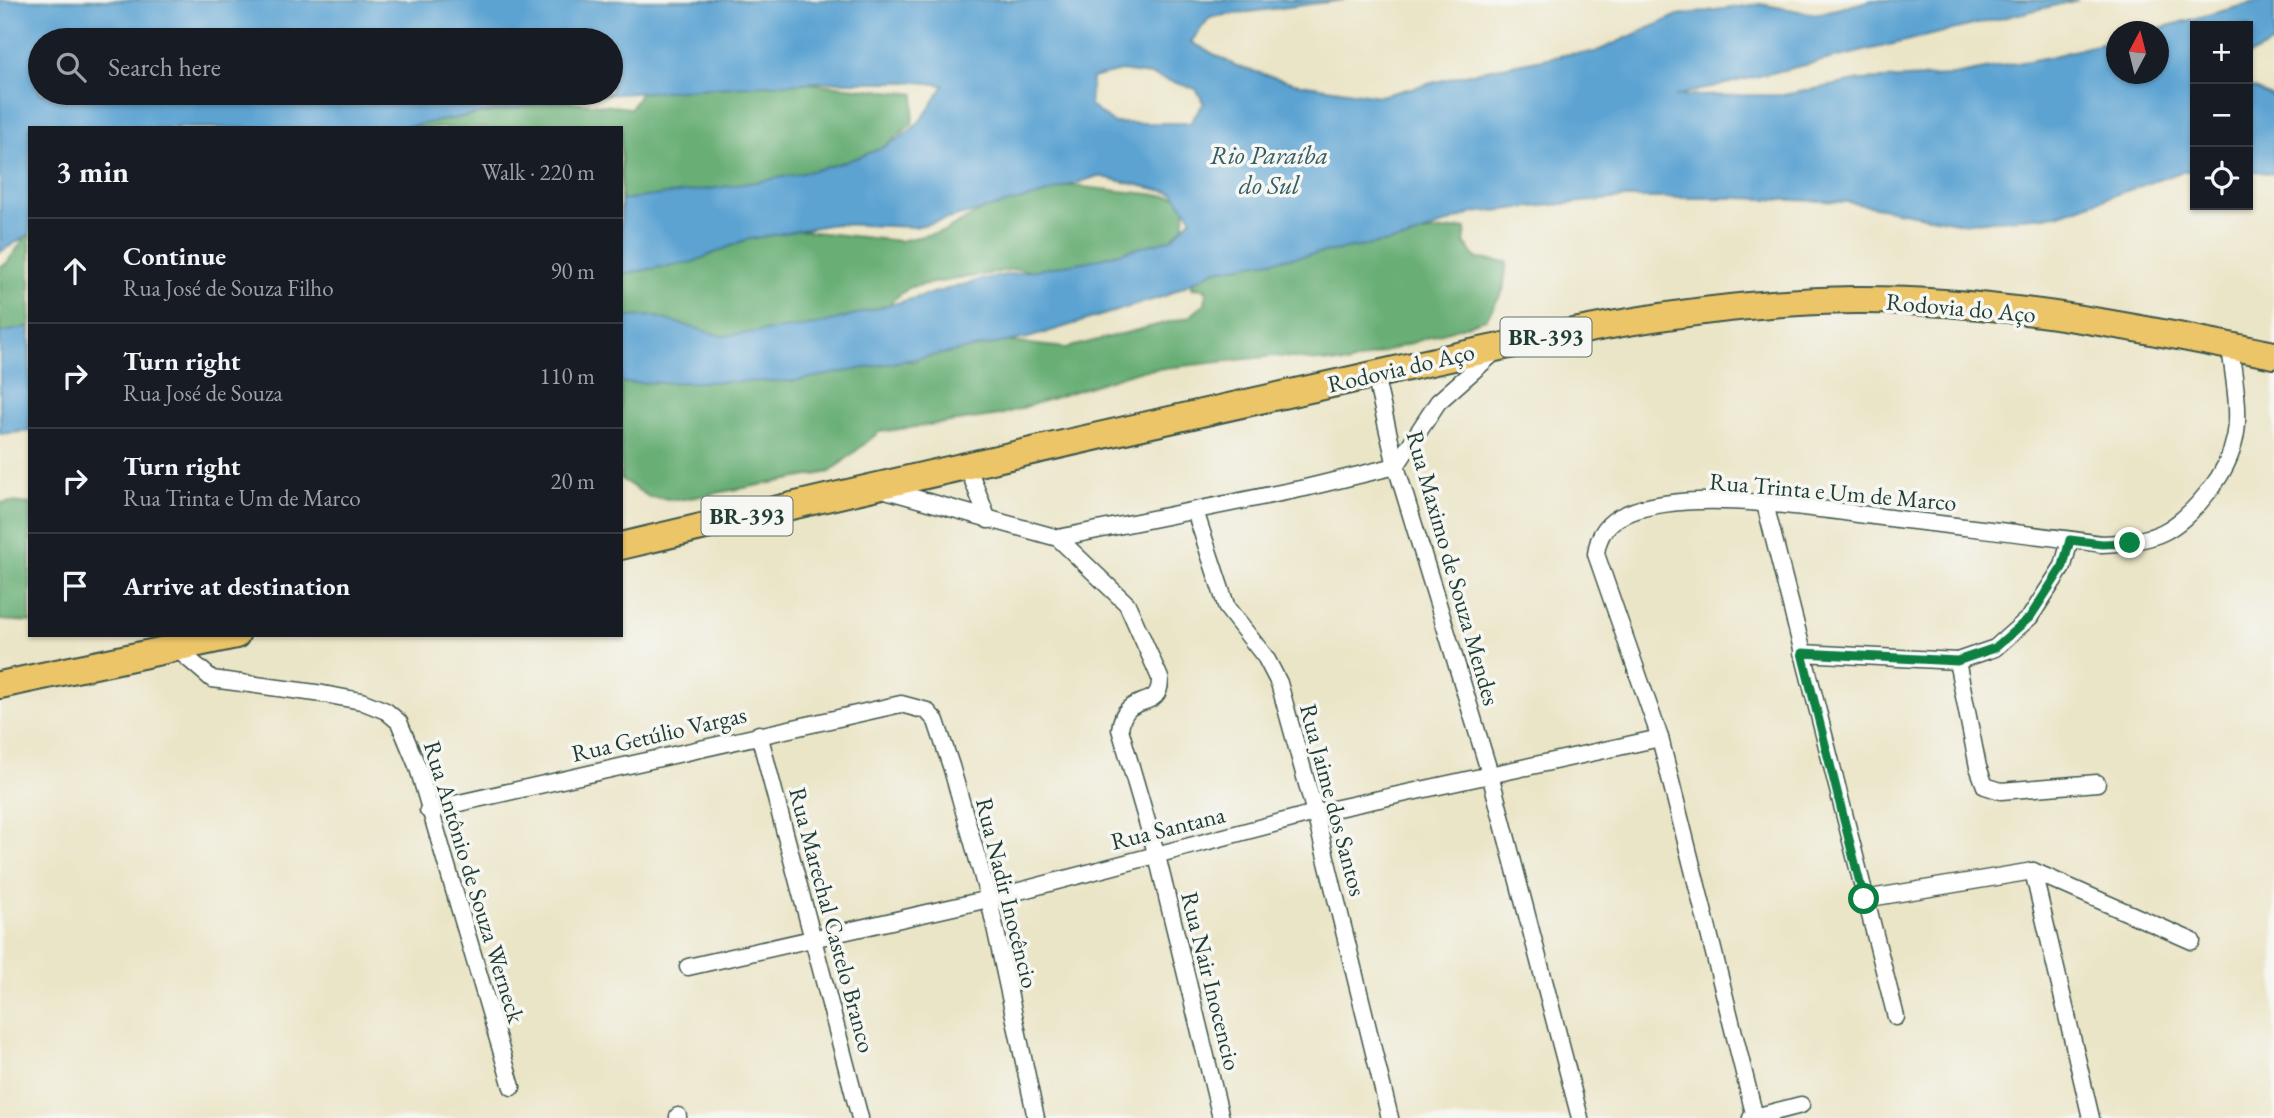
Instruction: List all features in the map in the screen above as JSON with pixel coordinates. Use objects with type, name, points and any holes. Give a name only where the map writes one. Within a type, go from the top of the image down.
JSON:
[{"type":"highway","name":"Rodovia do Aço","points":[[623,546],[872,486],[1505,344],[1728,308],[1855,300],[2029,312],[2274,355]]},
{"type":"highway","points":[[0,685],[228,637]]},
{"type":"street","points":[[872,486],[1058,538],[1396,466],[1438,402],[1505,344]]},
{"type":"street","name":"Rua Trinta e Um de Marco","points":[[1753,1117],[1660,738],[1600,565],[1597,543],[1608,524],[1627,513],[1704,501],[1765,504],[2102,544],[2130,543],[2170,531],[2189,516],[2220,477],[2235,437],[2230,346]]},
{"type":"street","name":"Rua Maximo de Souza Mendes","points":[[1375,375],[1396,466],[1490,774]]},
{"type":"street","points":[[967,465],[988,520]]},
{"type":"street","points":[[1765,504],[1896,1017]]},
{"type":"street","name":"Rua Jaime dos Santos","points":[[1195,510],[1227,608],[1273,669],[1315,813],[1390,1118]]},
{"type":"street","name":"Rua Nair Inocencio","points":[[1058,538],[1127,604],[1160,678],[1160,690],[1155,698],[1129,707],[1122,715],[1120,729],[1157,856],[1221,1118]]},
{"type":"street","points":[[1802,653],[1957,661],[1995,648],[2030,617],[2063,566],[2070,540]]},
{"type":"street","name":"Rua Antônio de Souza Werneck","points":[[177,649],[212,679],[361,701],[386,711],[399,722],[407,737],[512,1087]]},
{"type":"street","points":[[1957,661],[1978,767],[1985,786],[2001,791],[2096,783]]},
{"type":"street","name":"Rua Getúlio Vargas","points":[[428,810],[901,704]]},
{"type":"street","name":"Rua Nadir Inocêncio","points":[[901,704],[927,711],[936,721],[989,899],[1036,1118]]},
{"type":"street","name":"Rua Marechal Castelo Branco","points":[[759,734],[860,1118]]},
{"type":"street","name":"Rua Santana","points":[[688,967],[989,899],[1315,813],[1660,738]]},
{"type":"street","points":[[1490,774],[1580,1118]]},
{"type":"street","points":[[1864,899],[2033,871],[2192,941]]},
{"type":"street","points":[[2033,871],[2091,1118]]},
{"type":"street","points":[[1753,1117],[1801,1105]]},
{"type":"green space","points":[[768,79],[915,94],[912,124],[831,189],[767,227],[900,241],[945,231],[1009,194],[1054,184],[1186,198],[1182,242],[1119,280],[1016,269],[910,287],[893,300],[875,328],[887,359],[916,362],[918,347],[964,337],[1066,348],[1189,317],[1205,304],[1206,289],[1192,288],[1195,258],[1466,228],[1464,243],[1477,259],[1507,262],[1503,291],[1486,319],[1347,364],[1274,356],[1138,371],[1000,415],[879,432],[830,472],[679,500],[649,497],[623,480],[623,126],[379,126],[507,105],[602,105],[631,108],[649,80]]},
{"type":"green space","points":[[28,234],[28,338],[0,338],[0,266],[6,264]]},
{"type":"green space","points":[[0,503],[28,504],[28,622],[0,620]]},
{"type":"water","name":"Rio Paraíba do Sul","points":[[0,0],[1344,0],[1210,17],[1191,42],[1236,66],[1294,83],[1379,96],[1481,71],[1569,54],[1595,52],[1678,15],[1760,4],[1816,14],[1873,0],[2078,0],[1675,96],[1783,95],[1861,80],[1948,76],[2049,57],[2106,43],[2106,84],[2169,84],[2169,26],[2262,0],[2274,0],[2274,43],[2253,54],[2253,21],[2190,21],[2190,171],[2181,172],[2057,215],[1963,223],[1847,202],[1737,198],[1623,198],[1472,213],[1407,239],[1216,270],[1165,296],[1028,338],[795,381],[623,383],[623,317],[653,316],[722,336],[816,325],[988,278],[1089,261],[1171,239],[1192,218],[1173,193],[1098,176],[1038,196],[915,227],[834,224],[745,240],[693,262],[623,274],[623,200],[777,178],[858,157],[891,143],[916,125],[944,85],[920,82],[817,82],[623,94],[623,28],[28,28],[28,105],[532,105],[411,126],[28,126],[28,235],[0,252]],"holes":[[[1121,71],[1150,75],[1196,89],[1204,103],[1190,123],[1114,123],[1090,106],[1092,78]]]},
{"type":"water","points":[[2253,88],[2274,97],[2274,174],[2253,171]]},
{"type":"water","points":[[28,326],[28,431],[0,434],[0,333]]},
{"type":"route","points":[[1864,899],[1802,653],[1957,661],[1995,648],[2030,617],[2056,580],[2070,540],[2102,544],[2130,543]]}]
